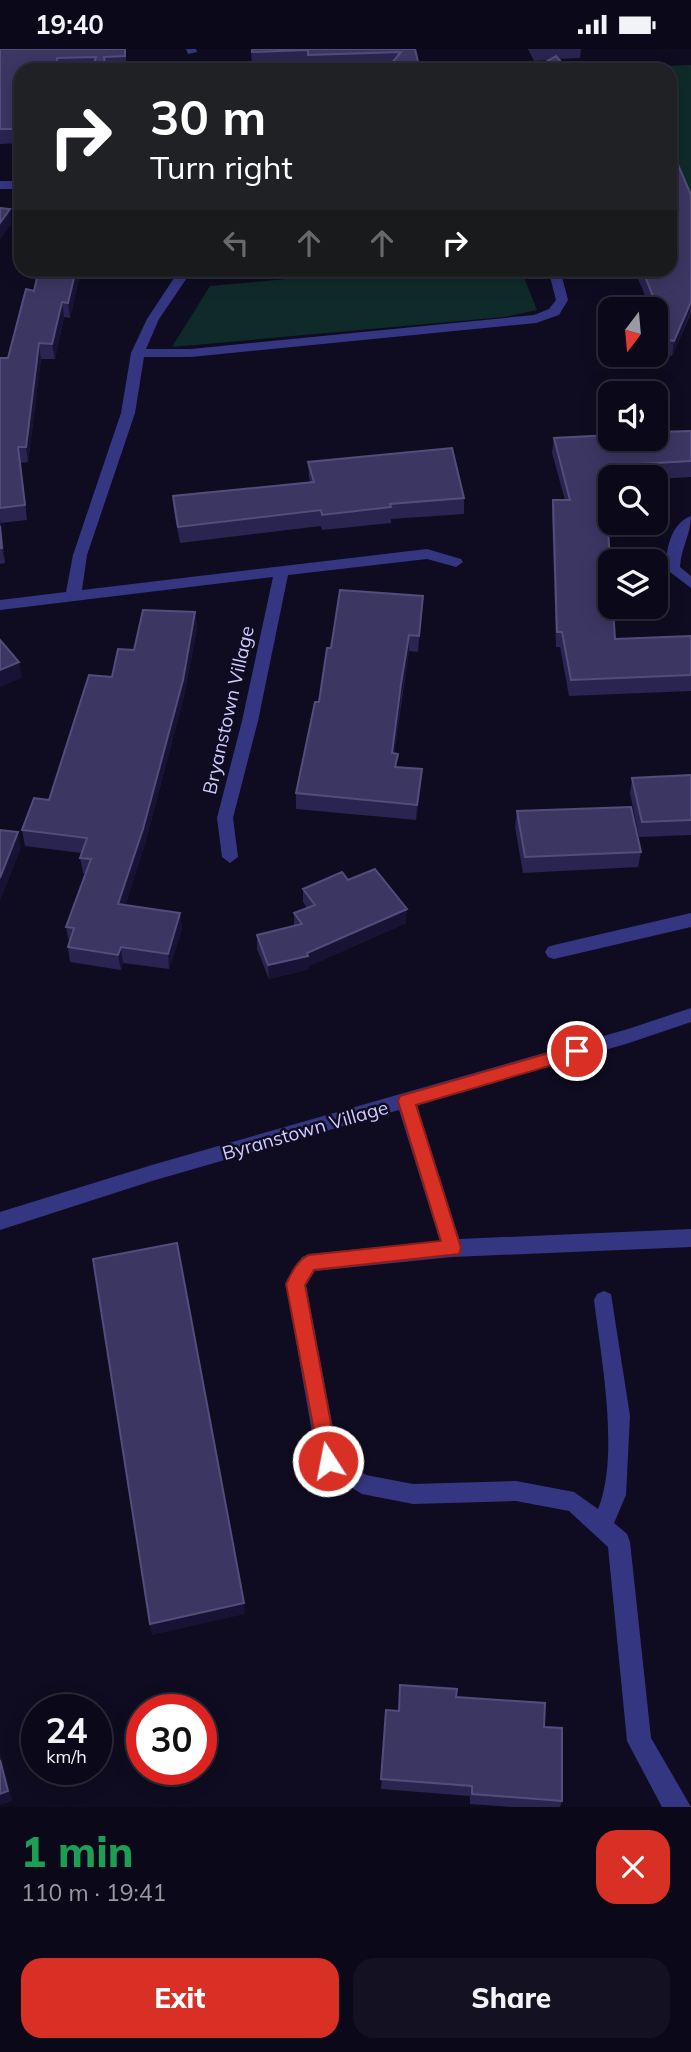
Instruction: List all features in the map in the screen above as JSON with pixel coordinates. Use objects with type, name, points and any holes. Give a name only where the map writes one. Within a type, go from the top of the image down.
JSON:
[{"type":"street","points":[[73,599],[80,555],[128,413],[138,353],[153,319],[182,277]]},
{"type":"street","points":[[138,353],[191,353],[536,319],[554,311],[562,300],[556,277]]},
{"type":"street","points":[[691,521],[675,536],[673,569],[691,583]]},
{"type":"street","points":[[0,605],[73,599],[427,554],[456,562]]},
{"type":"street","name":"Bryanstown Village","points":[[230,857],[225,818],[250,721],[281,573]]},
{"type":"street","points":[[554,953],[691,920]]},
{"type":"street","name":"Byranstown Village","points":[[0,1221],[152,1173],[629,1036],[691,1015]]},
{"type":"street","points":[[406,1101],[452,1248]]},
{"type":"street","points":[[680,1807],[671,1800],[639,1741],[619,1542],[574,1502],[516,1491],[413,1494],[362,1484],[328,1461],[296,1284],[309,1263],[452,1248],[691,1238]]},
{"type":"street","points":[[602,1527],[615,1495],[619,1416],[604,1300]]},
{"type":"green space","points":[[677,65],[691,65],[691,197],[677,168]]},
{"type":"green space","points":[[308,277],[524,277],[537,310],[504,317],[172,347],[210,286]]},
{"type":"building","points":[[0,49],[125,49],[125,56],[104,57],[105,63],[94,63],[96,57],[57,58],[57,63],[14,63],[14,129],[0,129]]},
{"type":"building","points":[[252,49],[415,49],[418,63],[392,63],[401,52],[308,55],[308,50],[252,52]]},
{"type":"building","points":[[556,56],[562,63],[546,63]]},
{"type":"building","points":[[677,162],[691,195],[691,302],[674,341],[668,340],[668,297],[653,297],[645,277],[677,277]]},
{"type":"building","points":[[0,208],[10,209],[0,223]]},
{"type":"building","points":[[37,277],[74,277],[68,303],[62,302],[52,344],[39,343],[26,447],[18,447],[25,505],[0,508],[0,358],[8,358],[26,289],[34,291]]},
{"type":"building","points":[[691,431],[691,461],[598,465],[598,535],[608,535],[609,549],[598,549],[598,619],[614,619],[615,639],[691,636],[691,675],[571,680],[562,632],[557,632],[553,500],[570,500],[554,438],[598,436],[598,451],[668,451],[668,432]]},
{"type":"building","points":[[452,448],[464,498],[390,504],[391,507],[322,515],[321,510],[178,527],[173,496],[314,482],[308,462]]},
{"type":"building","points":[[340,590],[423,596],[419,636],[409,635],[392,753],[398,754],[395,767],[422,769],[417,805],[296,793],[315,702],[319,702],[327,648],[331,648]]},
{"type":"building","points":[[143,610],[195,612],[183,680],[143,829],[118,904],[180,913],[168,954],[121,947],[118,955],[68,947],[74,928],[66,927],[91,859],[80,858],[87,838],[22,830],[34,798],[49,800],[89,675],[112,677],[118,649],[134,650]]},
{"type":"building","points":[[0,640],[19,662],[0,670]]},
{"type":"building","points":[[691,775],[691,820],[642,822],[632,778]]},
{"type":"building","points":[[631,807],[641,852],[525,857],[517,811]]},
{"type":"building","points":[[0,830],[18,832],[0,878]]},
{"type":"building","points":[[375,869],[407,909],[307,953],[308,956],[268,965],[257,935],[302,924],[294,913],[315,905],[303,889],[342,872],[348,880]]},
{"type":"building","points":[[177,1243],[244,1603],[150,1624],[93,1259]]},
{"type":"building","points":[[400,1685],[457,1689],[456,1697],[545,1703],[544,1727],[562,1728],[562,1801],[472,1794],[472,1786],[381,1779],[386,1710],[399,1711]]},
{"type":"building","points":[[0,1760],[8,1791],[0,1794]]},
{"type":"route","points":[[328,1461],[296,1284],[309,1263],[452,1248],[415,1120],[406,1101],[577,1051]]}]
